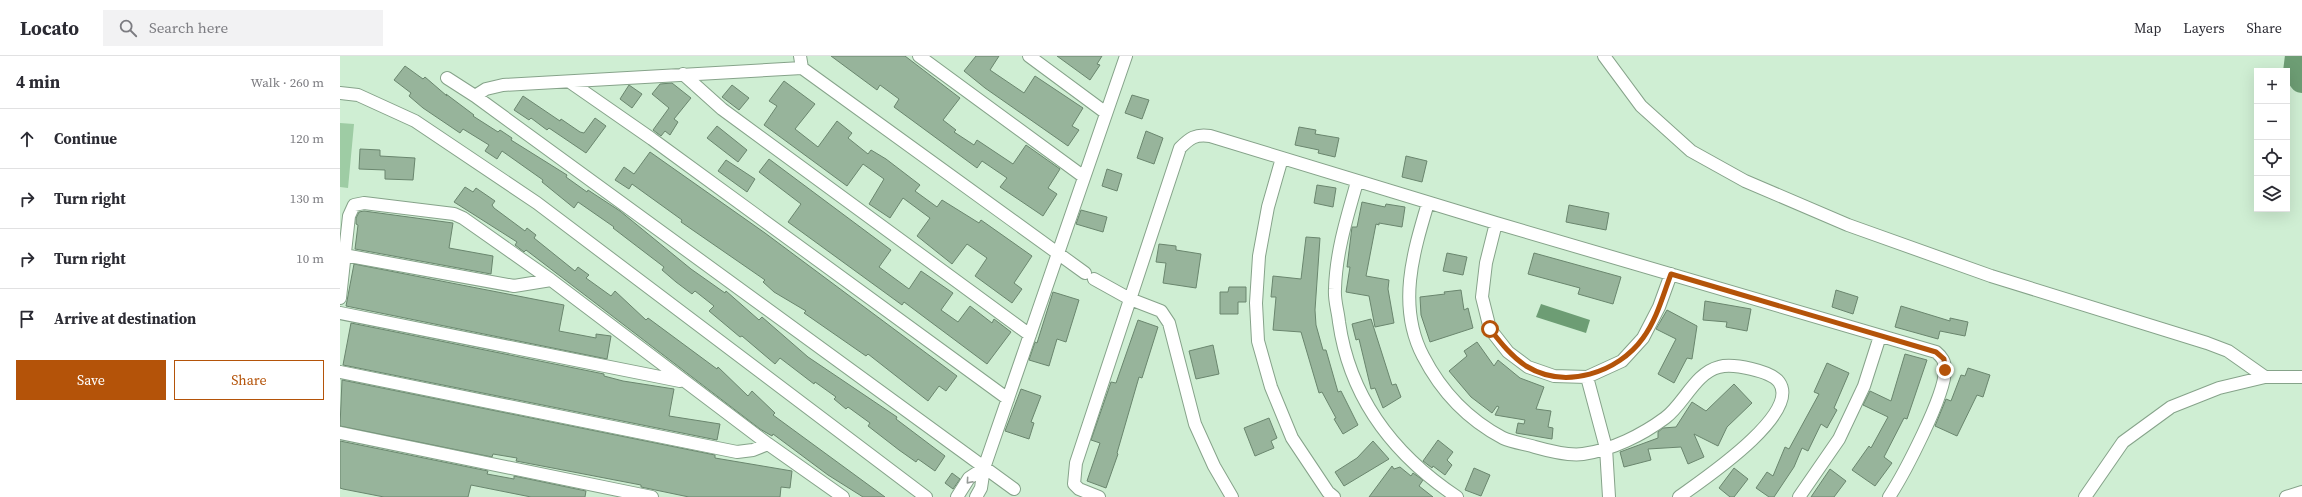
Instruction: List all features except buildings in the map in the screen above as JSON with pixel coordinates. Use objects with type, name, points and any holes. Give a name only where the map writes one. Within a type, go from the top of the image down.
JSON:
[{"type":"street","points":[[800,56],[802,68]]},
{"type":"street","points":[[919,56],[1084,177]]},
{"type":"street","points":[[1029,56],[1106,113]]},
{"type":"street","points":[[976,497],[981,488],[984,468],[1126,56]]},
{"type":"street","points":[[1604,56],[1641,106],[1691,151],[1745,181],[1848,225],[1990,276],[2207,343],[2228,351],[2265,377]]},
{"type":"street","points":[[475,96],[486,89],[503,85],[802,68],[1089,276],[1130,299],[1161,311],[1169,323],[1195,424],[1214,466],[1232,497]]},
{"type":"street","points":[[683,74],[722,109],[1030,335]]},
{"type":"street","points":[[447,78],[475,96],[1014,489]]},
{"type":"street","points":[[570,82],[652,139],[1008,399]]},
{"type":"street","points":[[340,93],[358,95],[415,121],[537,203],[926,497]]},
{"type":"street","points":[[1099,497],[1079,489],[1074,484],[1073,476],[1180,148],[1189,139],[1198,135],[1210,136],[1357,182],[1936,352],[1944,359],[1945,370],[1943,385],[1918,445],[1889,497]]},
{"type":"street","points":[[1282,158],[1268,206],[1259,256],[1256,303],[1258,341],[1271,387],[1292,438],[1328,492],[1334,497]]},
{"type":"street","points":[[1357,182],[1342,236],[1335,290],[1343,350],[1359,393],[1387,436],[1421,471],[1457,497]]},
{"type":"street","points":[[340,298],[350,210],[354,205],[364,203],[459,215],[550,280],[683,382],[843,497]]},
{"type":"street","points":[[1428,203],[1413,257],[1409,284],[1409,308],[1416,343],[1436,381],[1460,409],[1503,438],[1549,451],[1582,454],[1606,448],[1635,436],[1666,417],[1705,374],[1719,367],[1734,366],[1753,369],[1778,381],[1782,389],[1783,398],[1775,414],[1755,439],[1679,497]]},
{"type":"street","points":[[1496,223],[1486,263],[1482,297],[1490,329],[1508,352],[1528,367],[1554,376],[1587,377],[1622,361],[1643,338],[1659,307],[1671,274]]},
{"type":"street","points":[[344,255],[514,286],[550,280]]},
{"type":"street","points":[[340,313],[683,382]]},
{"type":"street","points":[[1800,497],[1839,439],[1864,386],[1880,336]]},
{"type":"street","points":[[340,372],[737,452],[753,450],[768,444]]},
{"type":"street","points":[[1587,377],[1606,448],[1609,497]]},
{"type":"street","points":[[2085,497],[2123,442],[2171,407],[2219,388],[2265,377],[2302,377]]},
{"type":"street","points":[[340,433],[652,497]]},
{"type":"street","points":[[957,497],[969,478],[984,468]]},
{"type":"street","points":[[2286,497],[2302,492]]},
{"type":"shaded area","points":[[340,123],[354,124],[348,188],[340,187]]},
{"type":"shaded area","points":[[1541,304],[1590,320],[1586,333],[1536,317]]},
{"type":"waterway","points":[[2298,56],[2296,72],[2302,80]]},
{"type":"route","points":[[1490,329],[1508,352],[1528,367],[1554,376],[1587,377],[1622,361],[1643,338],[1659,307],[1671,274],[1936,352],[1944,359],[1945,370]]}]
